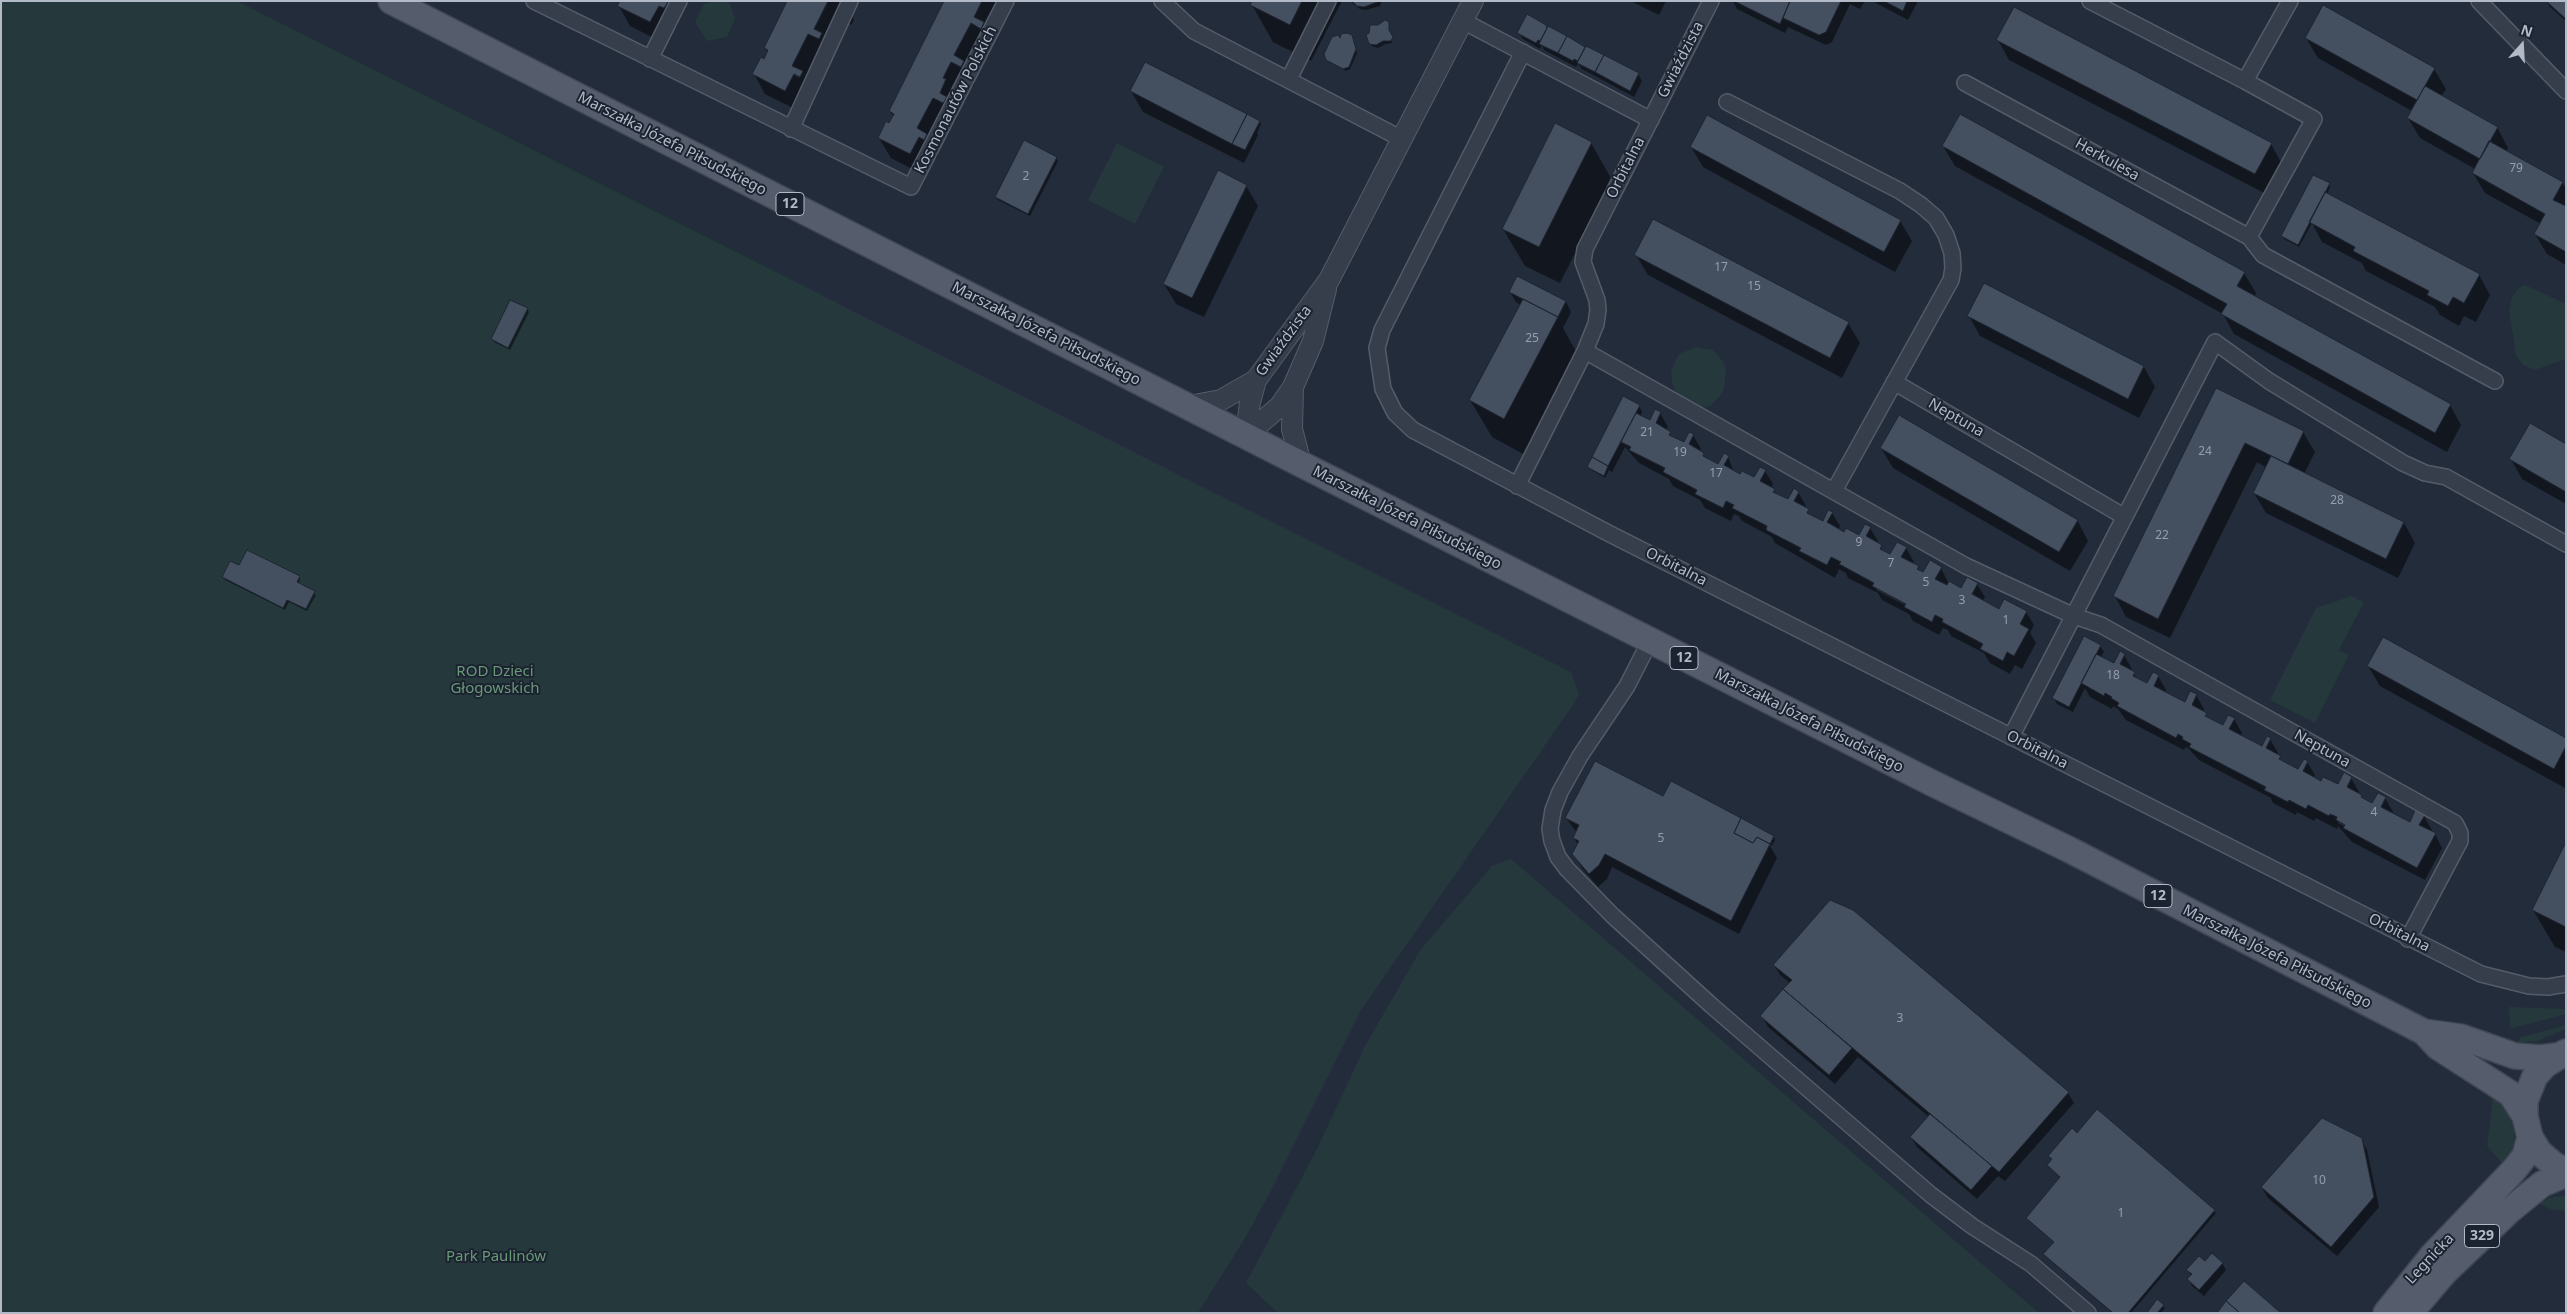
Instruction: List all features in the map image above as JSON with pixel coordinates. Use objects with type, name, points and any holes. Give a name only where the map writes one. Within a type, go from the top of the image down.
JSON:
[{"type":"main road","name":"Marszałka Józefa Piłsudskiego","points":[[391,1],[1650,641],[1934,784],[2068,849],[2424,1032],[2461,1037],[2515,1056],[2542,1058],[2561,1054]]},
{"type":"main road","name":"Marszałka Józefa Piłsudskiego","points":[[2424,1032],[2438,1047],[2511,1094],[2527,1126]]},
{"type":"main road","name":"12","points":[[2561,1054],[2545,1065],[2532,1082],[2525,1102],[2527,1126],[2546,1159],[2566,1172]]},
{"type":"main road","name":"Legnicka","points":[[2386,1313],[2432,1256],[2525,1156],[2527,1126]]},
{"type":"main road","name":"Legnicka","points":[[2410,1313],[2445,1272],[2508,1211],[2542,1184],[2566,1172]]},
{"type":"street","name":"Kosmonautów Polskich","points":[[534,1],[911,187],[1006,1]]},
{"type":"street","points":[[650,59],[679,1]]},
{"type":"street","points":[[791,128],[850,1]]},
{"type":"street","points":[[1162,1],[1194,31],[1400,138]]},
{"type":"street","points":[[1289,79],[1328,1]]},
{"type":"street","name":"Gwiaździsta","points":[[1246,435],[1250,402],[1256,380],[1329,280],[1400,138],[1472,1]]},
{"type":"street","name":"Gwiaździsta","points":[[1651,120],[1710,1]]},
{"type":"street","points":[[2090,1],[2314,119],[2249,238]]},
{"type":"street","points":[[2245,81],[2290,1]]},
{"type":"street","points":[[2478,1],[2566,91]]},
{"type":"street","name":"Orbitalna","points":[[1463,20],[1651,120],[1585,249],[1583,262],[1598,310],[1596,324],[1585,351],[1517,486]]},
{"type":"street","name":"Orbitalna","points":[[1523,52],[1382,330],[1377,348],[1383,389],[1395,413],[1413,430],[1517,486],[2011,737],[2300,881],[2408,939],[2481,974],[2507,982],[2548,987],[2566,984]]},
{"type":"street","name":"Herkulesa","points":[[1965,83],[2249,238],[2263,255],[2495,380]]},
{"type":"street","points":[[1727,102],[1900,191],[1936,218],[1946,235],[1952,253],[1953,268],[1951,280],[1834,491]]},
{"type":"street","name":"Gwiaździsta","points":[[1246,435],[1279,407],[1293,388],[1313,341],[1329,280]]},
{"type":"street","points":[[2011,737],[2215,342],[2269,381],[2403,463],[2425,473],[2446,477],[2566,544]]},
{"type":"street","name":"Neptuna","points":[[1585,351],[1966,566],[2074,616],[2101,625],[2455,823],[2460,833],[2460,841],[2408,939]]},
{"type":"street","points":[[1189,406],[1221,400],[1256,380]]},
{"type":"street","name":"Neptuna","points":[[1894,382],[2125,517]]},
{"type":"street","points":[[1293,388],[1292,429],[1301,464]]},
{"type":"street","points":[[1650,641],[1627,686],[1580,756],[1560,792],[1553,810],[1550,829],[1552,842],[1566,870],[1613,916],[1712,1006],[1931,1195],[1972,1226],[2015,1252],[2088,1313]]},
{"type":"green space","name":"ROD Dzieci Głogowskich","points":[[1,1],[237,1],[1571,672],[1579,694],[1573,705],[1361,1010],[1271,1191],[1244,1240],[1198,1313],[1,1313]]},
{"type":"green space","points":[[714,1],[729,1],[735,19],[727,37],[707,41],[695,22],[704,4]]},
{"type":"green space","points":[[1117,143],[1164,167],[1135,224],[1088,200]]},
{"type":"green space","points":[[2525,285],[2566,304],[2566,359],[2535,370],[2523,365],[2516,355],[2509,310],[2512,297],[2520,287]]},
{"type":"green space","points":[[1695,347],[1713,350],[1724,363],[1726,370],[1724,389],[1720,396],[1710,406],[1697,410],[1679,399],[1672,383],[1671,371],[1679,354]]},
{"type":"green space","points":[[2351,596],[2364,602],[2339,650],[2349,655],[2315,723],[2270,700],[2316,608]]},
{"type":"green space","points":[[1511,859],[2039,1313],[1278,1313],[1246,1283],[1317,1149],[1365,1046],[1421,949],[1492,866]]},
{"type":"green space","points":[[2509,1007],[2566,1009],[2566,1014],[2513,1028],[2510,1027]]},
{"type":"green space","points":[[2566,1025],[2566,1029],[2537,1041],[2517,1043],[2521,1037]]},
{"type":"green space","points":[[2493,1096],[2506,1107],[2514,1125],[2514,1151],[2507,1169],[2487,1146]]},
{"type":"green space","points":[[2566,1196],[2566,1211],[2550,1209],[2539,1203],[2552,1197]]},
{"type":"building","points":[[620,1],[668,2],[664,8],[659,6],[650,22],[617,6]]},
{"type":"building","points":[[787,1],[828,1],[814,29],[822,33],[819,39],[808,34],[792,66],[803,71],[800,77],[794,74],[785,91],[752,74],[761,57],[764,59],[768,50],[764,48]]},
{"type":"building","points":[[944,1],[982,1],[974,17],[984,22],[981,29],[971,23],[954,55],[964,61],[961,67],[951,62],[943,78],[946,79],[940,93],[947,97],[943,103],[933,98],[917,128],[927,134],[924,140],[919,137],[910,154],[878,138],[886,121],[889,123],[894,114],[889,111]]},
{"type":"building","points":[[1252,1],[1302,1],[1290,25],[1250,5]]},
{"type":"building","points":[[1352,1],[1380,1],[1364,7],[1357,6]]},
{"type":"building","points":[[1734,1],[1790,1],[1780,24]]},
{"type":"building","points":[[1790,1],[1841,1],[1826,32],[1819,35],[1783,18]]},
{"type":"building","points":[[1884,1],[1907,1],[1903,11]]},
{"type":"building","points":[[2546,1],[2566,1],[2566,19]]},
{"type":"building","points":[[2323,5],[2435,68],[2417,100],[2305,38]]},
{"type":"building","points":[[2014,7],[2272,143],[2255,174],[1996,40]]},
{"type":"building","points":[[1527,14],[1546,25],[1547,28],[1540,41],[1538,40],[1536,43],[1517,33]]},
{"type":"building","points":[[1385,20],[1389,22],[1389,30],[1393,37],[1391,41],[1383,41],[1376,45],[1369,44],[1366,35],[1369,33],[1370,25],[1378,25]]},
{"type":"building","points":[[1548,26],[1567,36],[1558,53],[1539,44]]},
{"type":"building","points":[[1347,33],[1352,35],[1356,49],[1349,67],[1343,69],[1326,60],[1324,54],[1332,37],[1338,35],[1340,38],[1341,34]]},
{"type":"building","points":[[1567,36],[1585,47],[1578,61],[1574,59],[1573,61],[1558,53]]},
{"type":"building","points":[[1586,46],[1604,55],[1595,72],[1577,63]]},
{"type":"building","points":[[1604,55],[1639,73],[1630,91],[1595,72]]},
{"type":"building","points":[[1145,62],[1247,114],[1232,144],[1130,91]]},
{"type":"building","points":[[2425,86],[2498,127],[2480,159],[2407,118]]},
{"type":"building","points":[[1247,114],[1260,121],[1245,150],[1232,144]]},
{"type":"building","points":[[1960,114],[2245,272],[2237,286],[2451,404],[2435,433],[2221,314],[2227,304],[1942,146]]},
{"type":"building","points":[[1707,115],[1901,220],[1884,252],[1690,147]]},
{"type":"building","points":[[1555,123],[1592,142],[1539,247],[1502,229]]},
{"type":"building","points":[[1024,140],[1057,157],[1028,214],[995,197]]},
{"type":"building","points":[[2489,141],[2563,182],[2553,200],[2566,206],[2566,252],[2534,234],[2545,214],[2472,173]]},
{"type":"building","points":[[1218,170],[1247,185],[1192,298],[1163,284]]},
{"type":"building","points":[[2313,175],[2330,183],[2298,245],[2281,236]]},
{"type":"building","points":[[2325,192],[2480,274],[2464,303],[2453,297],[2448,306],[2427,295],[2429,291],[2353,251],[2355,247],[2309,222]]},
{"type":"building","points":[[1653,219],[1849,322],[1830,358],[1634,255]]},
{"type":"building","points":[[1517,276],[1566,301],[1558,317],[1509,292]]},
{"type":"building","points":[[1984,283],[2144,366],[2128,399],[1967,316]]},
{"type":"building","points":[[1523,299],[1558,317],[1504,419],[1469,400]]},
{"type":"building","points":[[510,300],[528,308],[508,348],[491,339]]},
{"type":"building","points":[[2216,388],[2304,431],[2288,464],[2245,443],[2158,619],[2113,596]]},
{"type":"building","points":[[1623,396],[1640,405],[1608,466],[1592,457]]},
{"type":"building","points":[[1655,409],[1661,412],[1656,423],[1671,432],[1669,435],[1684,442],[1689,432],[1694,434],[1689,444],[1704,453],[1703,456],[1718,464],[1724,453],[1729,456],[1724,465],[1740,474],[1742,471],[1754,477],[1760,467],[1766,470],[1760,481],[1775,489],[1773,492],[1788,499],[1794,488],[1799,492],[1794,501],[1809,509],[1807,513],[1823,521],[1828,510],[1833,512],[1827,522],[1844,532],[1846,528],[1859,535],[1865,524],[1871,527],[1866,536],[1882,545],[1880,549],[1890,554],[1897,542],[1907,547],[1901,557],[1919,566],[1917,569],[1923,572],[1930,560],[1942,567],[1935,579],[1947,585],[1949,581],[1961,588],[1967,577],[1978,583],[1972,594],[1999,609],[2004,599],[2027,611],[2020,624],[2029,629],[2014,656],[2007,652],[2003,661],[1980,649],[1983,644],[1942,622],[1943,619],[1935,615],[1932,622],[1904,607],[1906,604],[1872,586],[1874,583],[1839,564],[1841,562],[1831,557],[1827,565],[1799,551],[1801,548],[1766,530],[1767,526],[1732,508],[1734,505],[1726,501],[1723,508],[1695,494],[1697,490],[1663,472],[1665,468],[1629,450],[1631,447],[1621,442],[1636,413],[1650,420]]},
{"type":"building","points":[[1899,415],[2078,520],[2059,552],[1880,448]]},
{"type":"building","points":[[2530,423],[2566,444],[2566,492],[2509,459]]},
{"type":"building","points":[[2271,456],[2404,522],[2386,559],[2253,493]]},
{"type":"building","points":[[1592,457],[1608,466],[1604,476],[1587,467]]},
{"type":"building","points":[[247,550],[300,576],[297,582],[315,591],[306,609],[287,600],[283,608],[222,577],[230,561],[239,565]]},
{"type":"building","points":[[2084,636],[2101,645],[2069,707],[2052,698]]},
{"type":"building","points":[[2383,637],[2566,738],[2566,746],[2554,769],[2367,666]]},
{"type":"building","points":[[2120,651],[2125,654],[2120,664],[2135,672],[2133,676],[2147,683],[2153,672],[2159,675],[2154,686],[2185,702],[2190,691],[2197,694],[2192,705],[2207,713],[2205,716],[2223,725],[2228,715],[2235,718],[2229,729],[2262,746],[2267,736],[2271,738],[2266,748],[2281,756],[2279,759],[2298,769],[2304,759],[2308,761],[2303,771],[2321,781],[2323,777],[2338,784],[2344,772],[2352,777],[2347,787],[2372,803],[2378,793],[2386,797],[2381,807],[2410,822],[2415,810],[2425,815],[2419,825],[2436,833],[2417,868],[2343,828],[2345,825],[2336,820],[2337,817],[2330,814],[2329,816],[2308,805],[2306,809],[2264,790],[2266,787],[2189,747],[2191,744],[2182,739],[2183,737],[2178,734],[2176,738],[2117,706],[2119,703],[2112,697],[2105,693],[2104,696],[2081,683],[2096,654],[2114,663]]},
{"type":"building","points":[[1595,761],[1663,796],[1671,781],[1741,818],[1734,833],[1753,843],[1757,837],[1770,844],[1731,921],[1605,854],[1599,865],[1589,874],[1572,854],[1579,841],[1573,838],[1579,825],[1565,818]]},
{"type":"building","points":[[1741,818],[1774,836],[1770,844],[1757,837],[1753,843],[1734,833]]},
{"type":"building","points":[[2566,842],[2566,927],[2532,910]]},
{"type":"building","points":[[1830,900],[1853,910],[2069,1092],[1999,1172],[1783,989],[1792,980],[1773,965]]},
{"type":"building","points":[[1783,989],[1852,1048],[1829,1075],[1760,1016]]},
{"type":"building","points":[[2097,1109],[2215,1210],[2128,1313],[2113,1313],[2043,1254],[2054,1242],[2026,1218],[2060,1177],[2047,1165],[2052,1159],[2048,1156],[2072,1128],[2077,1133]]},
{"type":"building","points":[[1930,1114],[1992,1166],[1971,1190],[1910,1137]]},
{"type":"building","points":[[2322,1118],[2362,1138],[2374,1197],[2331,1247],[2261,1187]]},
{"type":"building","points":[[2212,1253],[2223,1263],[2199,1290],[2187,1279],[2192,1274],[2186,1270],[2199,1256],[2205,1261]]},
{"type":"building","points":[[2244,1281],[2281,1313],[2240,1313],[2226,1301]]},
{"type":"building","points":[[2157,1299],[2164,1305],[2157,1313],[2147,1313]]},
{"type":"building","points":[[2226,1301],[2240,1313],[2217,1313]]},
{"type":"park label","name":"Park Paulinów","points":[[496,1257]]}]
